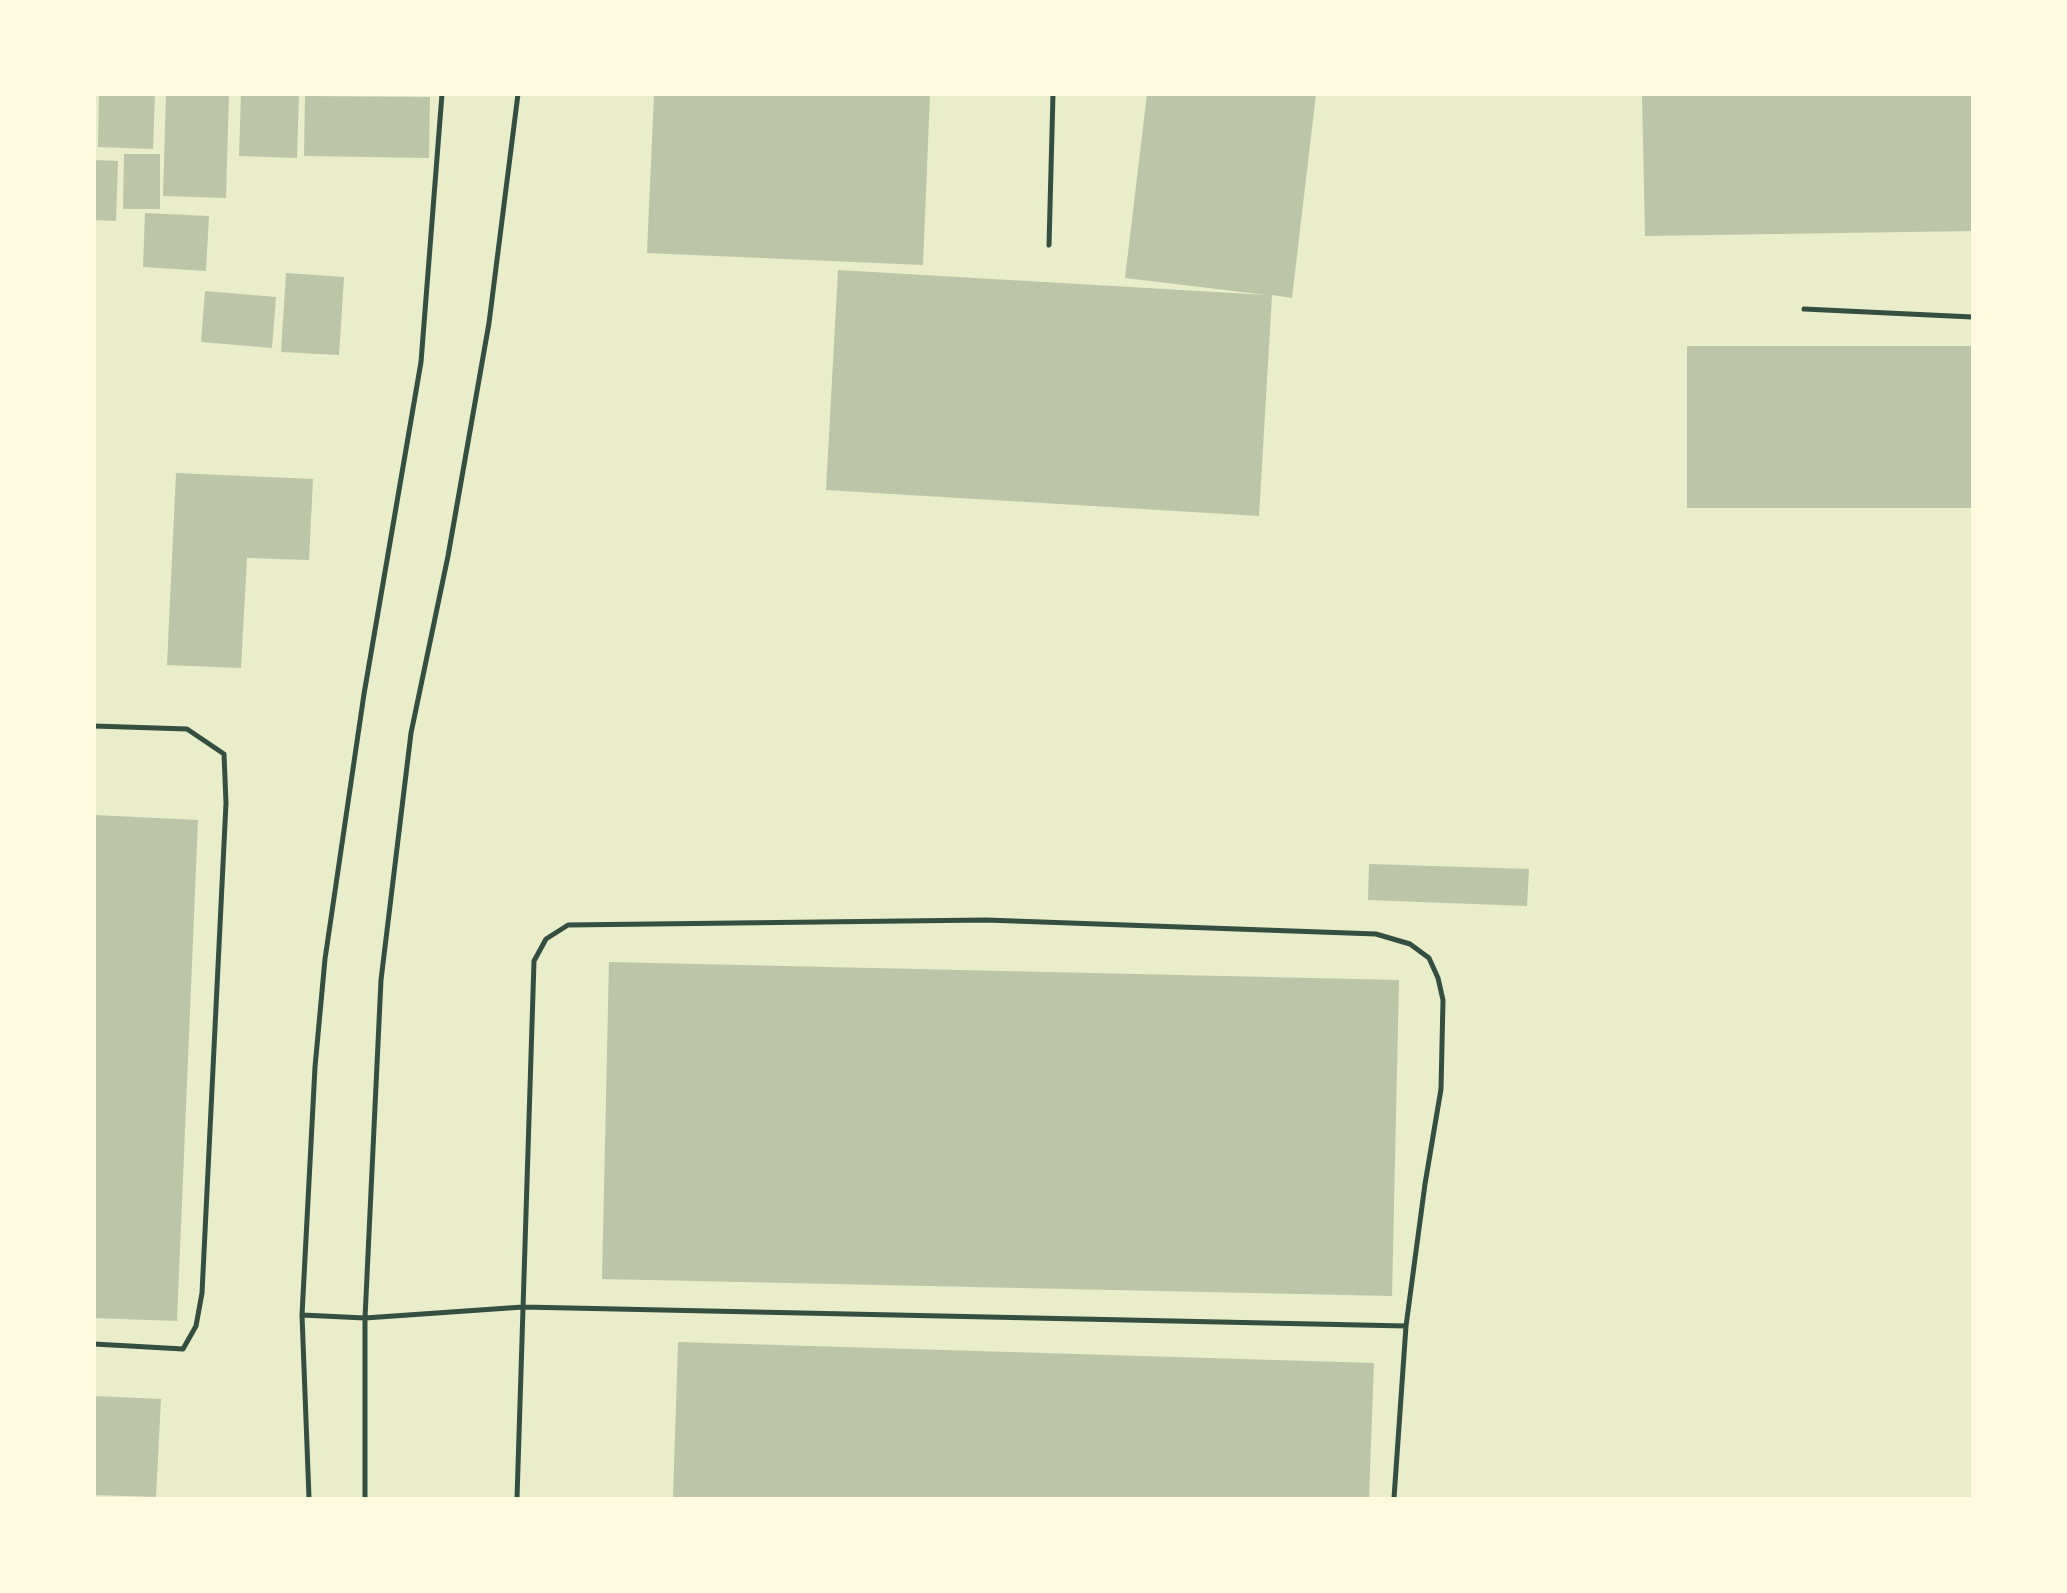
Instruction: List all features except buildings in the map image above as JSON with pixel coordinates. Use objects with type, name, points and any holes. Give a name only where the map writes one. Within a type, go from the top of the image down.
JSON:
[{"type":"lane","points":[[309,1499],[302,1315],[315,1067],[325,959],[364,694],[421,362],[442,94]]},
{"type":"lane","points":[[365,1499],[365,1318],[381,980],[409,747],[448,556],[489,323],[518,94]]},
{"type":"lane","points":[[1049,245],[1053,94]]},
{"type":"lane","points":[[1804,309],[1972,317]]},
{"type":"lane","points":[[94,726],[187,729],[224,754],[226,803],[202,1293],[196,1326],[183,1349],[94,1344]]},
{"type":"lane","points":[[517,1499],[534,961],[546,939],[568,925],[986,920],[1376,934],[1410,944],[1429,958],[1438,978],[1443,1000],[1441,1089],[1424,1184],[1406,1326],[1394,1499]]},
{"type":"lane","points":[[302,1315],[365,1318],[523,1307],[1406,1326]]}]
